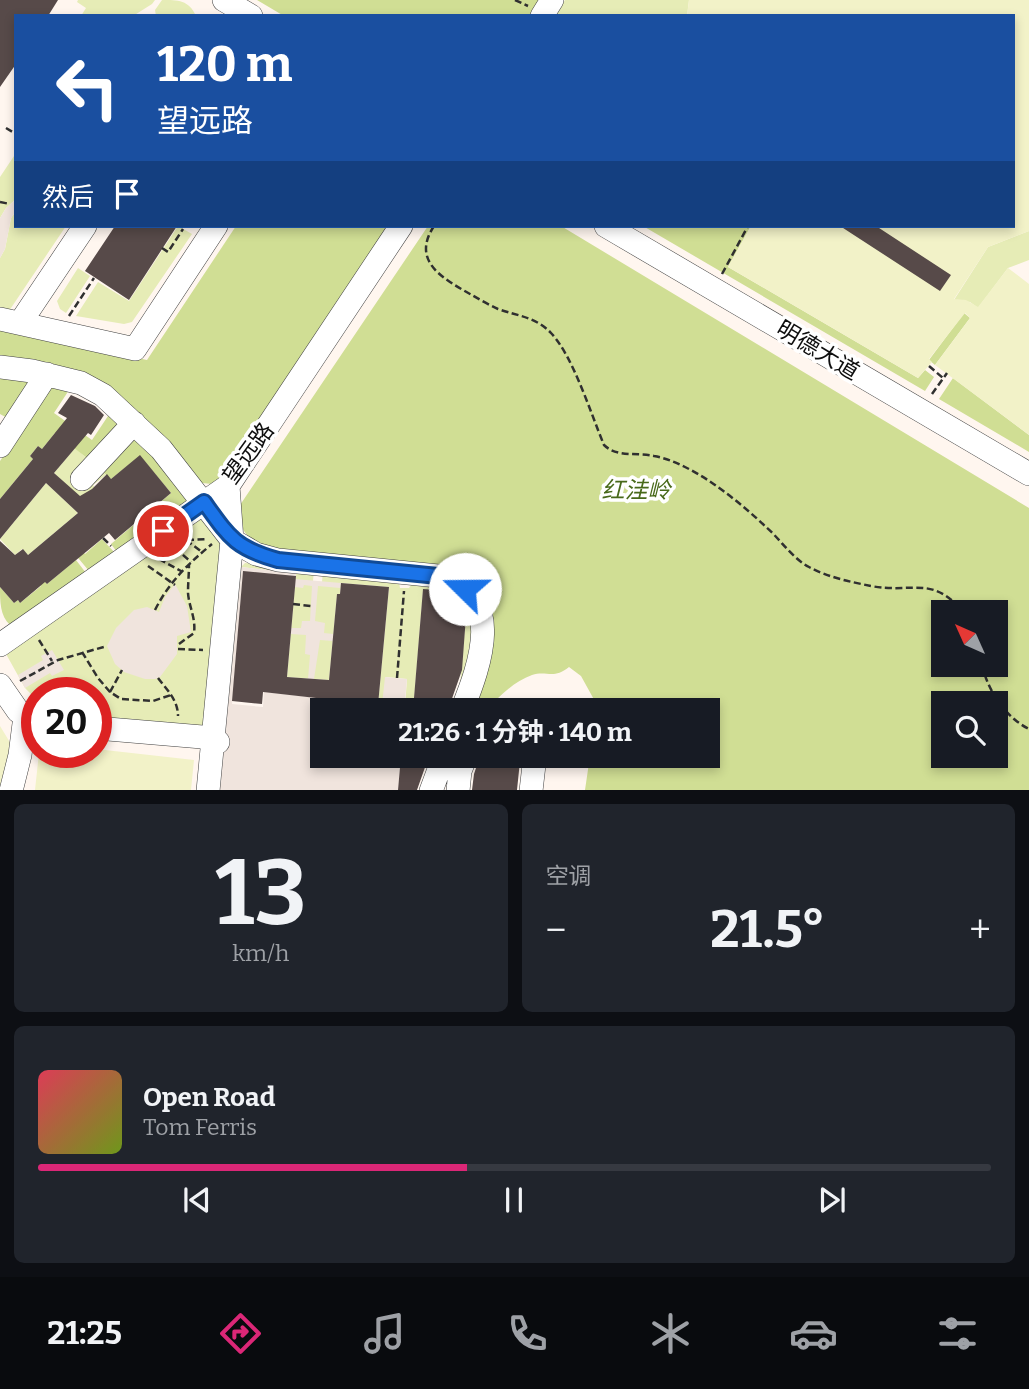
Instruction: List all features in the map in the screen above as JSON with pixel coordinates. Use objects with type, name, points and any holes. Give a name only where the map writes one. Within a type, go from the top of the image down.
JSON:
[{"type":"lane","points":[[83,228],[10,321],[135,349],[215,228]]},
{"type":"lane","name":"望远路","points":[[0,645],[228,485],[400,228]]},
{"type":"lane","name":"明德大道","points":[[609,228],[1029,474]]},
{"type":"lane","points":[[0,367],[47,374],[93,389],[161,449],[204,502],[223,541],[318,573],[406,573],[451,579],[465,589],[478,608],[484,638],[481,656],[466,698]]},
{"type":"lane","points":[[0,446],[47,374]]},
{"type":"lane","points":[[82,480],[134,423]]},
{"type":"lane","points":[[208,790],[216,740],[222,651],[223,541],[228,485]]},
{"type":"lane","points":[[10,683],[9,701],[21,711]]},
{"type":"lane","points":[[112,730],[216,740]]},
{"type":"lane","points":[[11,790],[21,752]]},
{"type":"lane","points":[[431,790],[439,768]]},
{"type":"lane","points":[[458,790],[461,768]]},
{"type":"lane","points":[[531,790],[534,768]]},
{"type":"path","points":[[6,128],[14,133]]},
{"type":"path","points":[[0,202],[10,204]]},
{"type":"path","points":[[433,228],[425,243],[433,269],[447,281],[499,309],[521,314],[550,331],[563,348],[604,445],[611,452],[652,455],[700,475],[766,527],[809,567],[872,587],[929,587],[939,590],[950,600]]},
{"type":"path","points":[[713,289],[747,228]]},
{"type":"path","points":[[162,248],[168,252],[183,229]]},
{"type":"path","points":[[59,331],[94,278]]},
{"type":"path","points":[[929,366],[943,378]]},
{"type":"path","points":[[933,393],[947,373]]},
{"type":"path","points":[[186,541],[202,552]]},
{"type":"path","points":[[155,610],[181,571],[202,552],[223,541]]},
{"type":"path","points":[[174,548],[190,563],[188,591],[195,626],[194,633],[179,646],[222,651]]},
{"type":"path","points":[[159,559],[181,571]]},
{"type":"path","points":[[148,566],[173,583]]},
{"type":"path","points":[[397,678],[406,573]]},
{"type":"path","points":[[293,604],[311,606]]},
{"type":"path","points":[[39,640],[53,662]]},
{"type":"path","points":[[10,683],[53,662],[107,646]]},
{"type":"path","points":[[82,652],[97,677]]},
{"type":"path","points":[[112,688],[122,670]]},
{"type":"path","points":[[987,677],[1006,712],[1029,729]]},
{"type":"path","points":[[158,678],[178,707],[178,720]]},
{"type":"path","points":[[112,693],[127,700],[160,700],[172,695]]},
{"type":"green space","points":[[155,0],[136,14],[82,14],[86,8],[77,2]]},
{"type":"green space","points":[[162,0],[173,0],[190,7],[195,14],[156,14],[155,10]]},
{"type":"green space","points":[[257,0],[544,0],[534,14],[281,14]]},
{"type":"green space","points":[[565,0],[689,0],[687,14],[555,14]]},
{"type":"green space","points":[[689,0],[1029,0],[1029,231],[988,247],[954,299],[966,300],[978,307],[1008,268],[1029,284],[1029,435],[935,365],[970,318],[965,313],[929,359],[932,362],[918,378],[728,267],[750,228],[1015,228],[1015,14],[687,14]]},
{"type":"green space","points":[[14,156],[14,201],[0,218],[0,177]]},
{"type":"green space","points":[[14,214],[14,228],[65,228],[9,311],[0,310],[0,258],[5,249]]},
{"type":"green space","points":[[177,228],[192,234],[132,322],[124,324],[76,316],[98,282],[129,301]]},
{"type":"green space","points":[[235,228],[389,228],[224,474],[212,484],[202,483],[113,393],[0,359],[0,329],[147,360]]},
{"type":"green space","name":"红洼岭","points":[[427,228],[564,228],[1029,508],[1029,790],[585,790],[588,768],[720,768],[720,698],[593,698],[581,676],[569,667],[559,673],[527,677],[498,698],[477,698],[480,597],[270,550],[244,530],[238,508]]},
{"type":"green space","points":[[646,228],[750,228],[728,267],[918,378],[925,370],[934,377],[925,391]]},
{"type":"green space","points":[[1029,231],[1029,260],[1008,268],[978,308],[970,302],[954,300],[988,247]]},
{"type":"green space","points":[[78,268],[90,276],[66,313],[60,309],[57,301]]},
{"type":"green space","points":[[964,313],[970,318],[935,365],[929,360]]},
{"type":"green space","points":[[0,374],[32,382],[9,419],[0,414]]},
{"type":"green space","points":[[953,378],[1029,435],[1029,452],[939,399]]},
{"type":"green space","points":[[52,385],[71,387],[54,413],[92,440],[110,413],[120,421],[92,462],[55,433],[42,449],[38,446],[30,456],[33,459],[0,499],[0,461]]},
{"type":"green space","points":[[136,435],[188,501],[117,552],[111,544],[171,493],[140,456],[111,479],[98,468]]},
{"type":"green space","points":[[75,448],[106,475],[93,485],[97,491],[84,502],[54,473]]},
{"type":"green space","points":[[46,483],[78,513],[28,555],[22,549],[15,555],[0,539]]},
{"type":"green space","points":[[200,517],[224,537],[204,725],[198,727],[112,719],[112,677],[21,677],[21,681],[6,654]]},
{"type":"green space","points":[[102,539],[115,553],[89,571],[74,553],[80,548],[85,554]]},
{"type":"green space","points":[[76,560],[86,573],[10,625],[2,613],[0,587],[14,603],[18,600],[20,603],[41,586],[39,583],[43,579],[47,584]]},
{"type":"green space","points":[[245,563],[314,570],[313,581],[322,582],[323,571],[396,578],[400,588],[409,588],[414,580],[438,581],[451,585],[464,595],[472,609],[475,626],[471,662],[459,698],[453,698],[459,697],[466,615],[460,614],[461,603],[455,602],[456,592],[423,590],[414,698],[406,698],[407,679],[386,677],[384,698],[379,698],[389,587],[341,583],[340,594],[337,595],[329,680],[287,677],[296,573],[241,567]]},
{"type":"green space","points":[[0,726],[11,744],[0,790]]},
{"type":"green space","points":[[112,751],[194,760],[191,790],[35,790],[37,768],[112,768]]},
{"type":"shaded area","points":[[14,201],[14,214],[0,258],[0,218]]},
{"type":"shaded area","points":[[241,567],[296,573],[296,576],[243,572],[232,704],[263,707],[264,692],[318,698],[310,698],[310,768],[400,768],[398,790],[213,790]]},
{"type":"shaded area","points":[[295,579],[341,583],[340,588],[318,586],[315,621],[325,623],[324,633],[333,634],[333,641],[320,640],[314,679],[308,679],[310,655],[305,654],[306,635],[291,634],[291,628],[301,628],[302,621],[310,621],[312,586],[295,587]]},
{"type":"shaded area","points":[[175,584],[187,606],[191,632],[177,636],[177,654],[160,677],[145,679],[124,672],[115,664],[107,646],[116,628],[134,610],[147,607],[159,612],[165,597]]},
{"type":"shaded area","points":[[52,650],[64,670],[52,676],[50,673],[43,677],[21,677],[21,681],[18,675],[43,660],[41,656]]},
{"type":"shaded area","points":[[385,677],[407,679],[405,698],[383,698]]},
{"type":"building","points":[[0,0],[58,0],[49,14],[14,14],[14,67],[0,87]]},
{"type":"building","points":[[114,228],[176,228],[129,300],[85,271]]},
{"type":"building","points":[[843,228],[879,228],[951,275],[940,291]]},
{"type":"building","points":[[71,395],[95,406],[104,415],[91,435],[88,433],[54,473],[80,496],[92,489],[107,474],[111,479],[140,455],[171,493],[115,540],[109,533],[47,584],[45,582],[20,603],[18,600],[14,603],[0,587],[0,541],[15,555],[23,549],[28,555],[78,513],[46,483],[0,539],[0,499],[33,459],[30,456],[38,446],[42,449],[67,418],[58,413]]},
{"type":"building","points":[[243,571],[296,576],[287,677],[329,680],[337,594],[340,594],[341,583],[389,587],[379,698],[316,698],[263,692],[262,704],[232,701]]},
{"type":"building","points":[[423,589],[436,590],[452,597],[461,605],[460,614],[466,616],[462,670],[452,698],[414,698]]},
{"type":"building","points":[[400,768],[425,768],[417,790],[398,790]]},
{"type":"building","points":[[476,768],[519,768],[517,790],[472,790]]},
{"type":"route","points":[[163,531],[204,502],[232,540],[256,554],[278,560],[438,576],[451,579],[465,589]]}]
